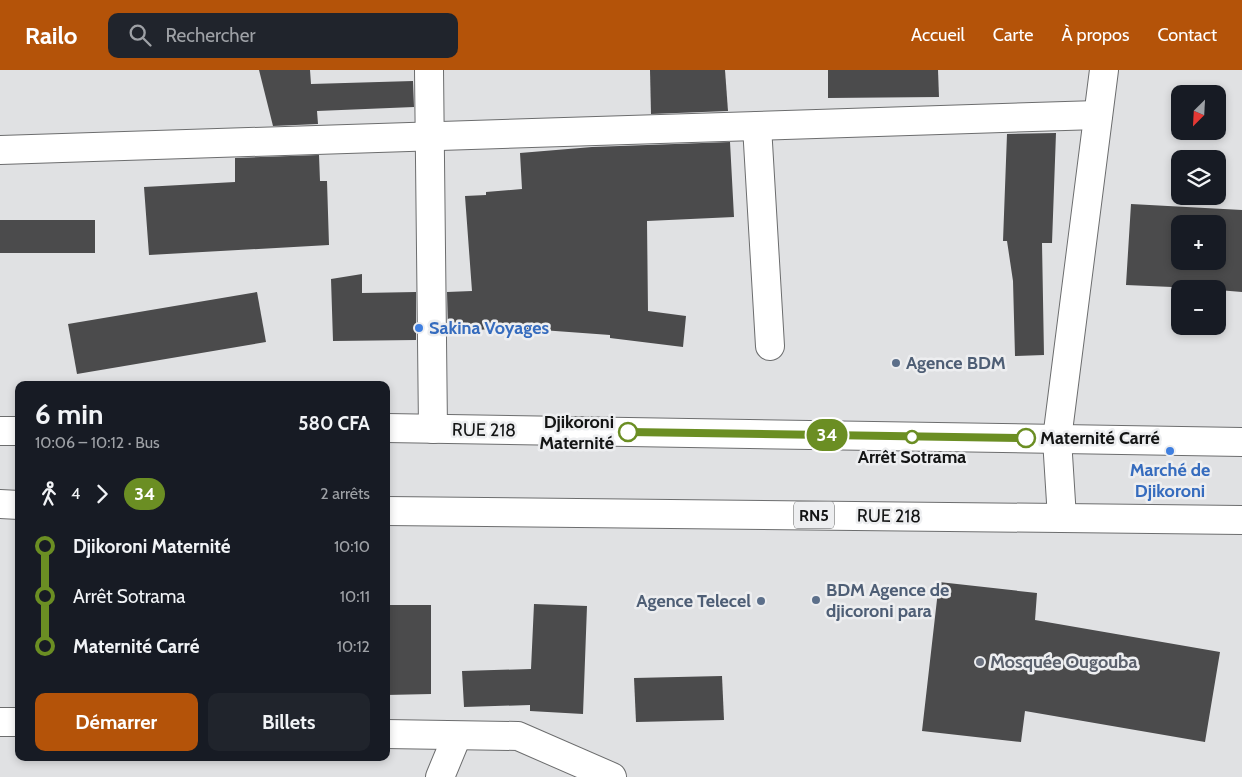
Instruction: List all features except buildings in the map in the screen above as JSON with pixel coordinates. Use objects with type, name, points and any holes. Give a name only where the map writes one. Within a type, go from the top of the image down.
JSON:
[{"type":"main road","points":[[429,70],[433,429]]},
{"type":"main road","points":[[1062,518],[1056,439],[1104,70]]},
{"type":"main road","points":[[0,150],[1098,115]]},
{"type":"main road","points":[[757,126],[770,346]]},
{"type":"main road","name":"RUE 218","points":[[390,428],[1242,442]]},
{"type":"main road","points":[[0,431],[15,431]]},
{"type":"main road","points":[[0,504],[15,505]]},
{"type":"main road","name":"RUE 218","points":[[390,511],[1242,520]]},
{"type":"main road","points":[[0,722],[15,722]]},
{"type":"main road","points":[[390,734],[518,736],[612,777]]},
{"type":"main road","points":[[440,777],[457,736]]},
{"type":"bus line","name":"34","points":[[628,432],[1026,438]]},
{"type":"place","name":"Sakina Voyages","points":[[419,328]]},
{"type":"place","name":"Agence BDM","points":[[896,363]]},
{"type":"place","name":"Djikoroni Maternité","points":[[628,432]]},
{"type":"place","name":"Arrêt Sotrama","points":[[912,437]]},
{"type":"place","name":"Maternité Carré","points":[[1026,438]]},
{"type":"place","name":"Marché de Djikoroni","points":[[1170,451]]},
{"type":"place","name":"BDM Agence de djicoroni para","points":[[816,600]]},
{"type":"place","name":"Agence Telecel","points":[[761,601]]},
{"type":"place","name":"Mosquée Ougouba","points":[[980,662]]}]
